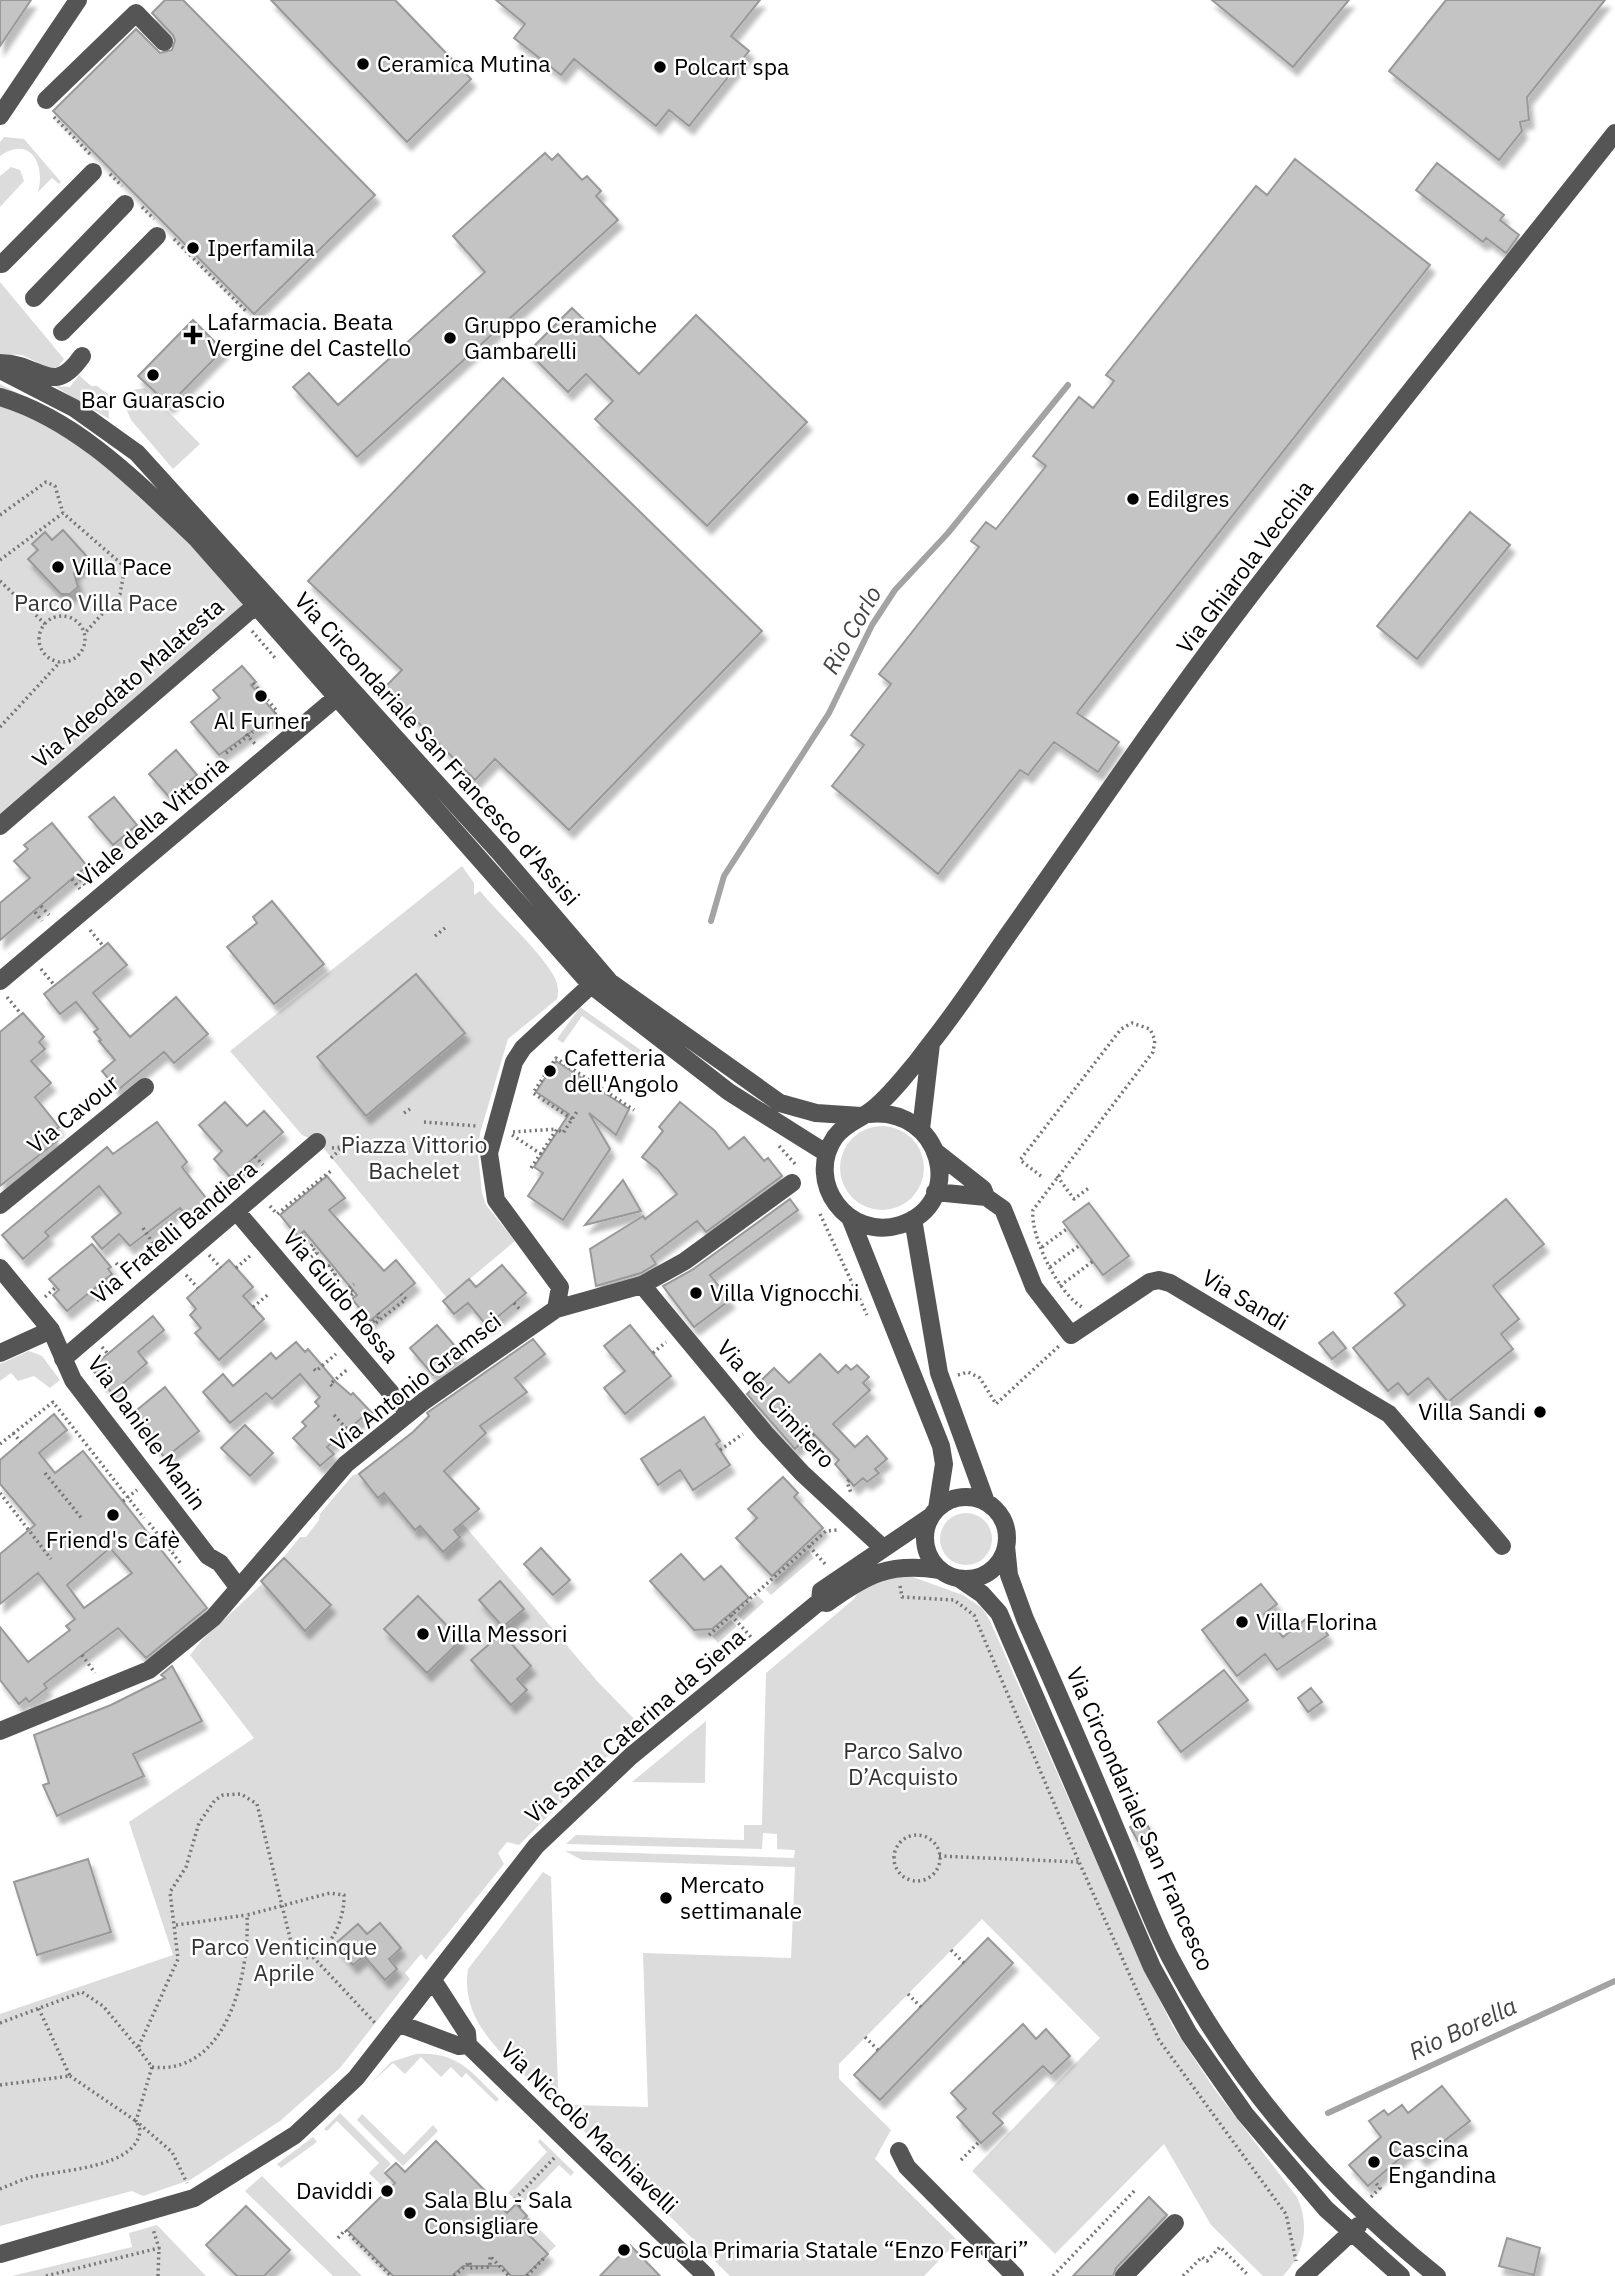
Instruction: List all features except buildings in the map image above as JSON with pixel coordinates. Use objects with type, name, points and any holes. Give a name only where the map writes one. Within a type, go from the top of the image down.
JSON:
[{"type":"street","points":[[0,116],[78,0]]},
{"type":"street","points":[[48,107],[136,13],[164,42]]},
{"type":"street","name":"Via Ghiarola Vecchia","points":[[864,1115],[931,1044],[1242,607],[1615,133]]},
{"type":"street","points":[[2,264],[99,168]]},
{"type":"street","points":[[34,298],[128,197]]},
{"type":"street","points":[[62,332],[163,233]]},
{"type":"street","points":[[0,363],[33,370],[47,377],[60,377],[70,373],[82,356]]},
{"type":"street","name":"Via Circondariale San Francesco d'Assisi","points":[[0,370],[74,408],[136,453],[152,468],[499,852],[610,982],[780,1103],[816,1113],[895,1114],[922,1129]]},
{"type":"street","name":"Via Circondariale San Francesco d'Assisi","points":[[0,397],[82,437],[141,486],[197,539],[591,985],[729,1092],[826,1153]]},
{"type":"street","name":"Via Adeodato Malatesta","points":[[0,826],[256,605]]},
{"type":"street","name":"Viale della Vittoria","points":[[3,988],[337,697]]},
{"type":"street","points":[[556,1309],[561,1287],[496,1200],[489,1153],[506,1086],[519,1055],[591,985]]},
{"type":"street","name":"Via Ghiarola Vecchia","points":[[922,1129],[931,1044]]},
{"type":"street","name":"Via Cavour","points":[[0,1205],[145,1087]]},
{"type":"street","points":[[864,1115],[840,1130],[826,1153],[824,1176],[828,1193],[838,1208],[852,1220],[882,1228],[913,1219],[925,1209],[936,1192],[939,1178],[936,1152]]},
{"type":"street","points":[[922,1129],[936,1152],[982,1189],[1009,1219],[1034,1287],[1071,1335]]},
{"type":"street","name":"Via Fratelli Bandiera","points":[[63,1359],[317,1142]]},
{"type":"street","name":"Via Antonio Gramsci","points":[[1,1729],[149,1670],[213,1618],[346,1464],[408,1413],[556,1309],[642,1284],[684,1261],[796,1178]]},
{"type":"street","points":[[936,1192],[986,1196]]},
{"type":"street","name":"Via Guido Rossa","points":[[237,1212],[408,1413]]},
{"type":"street","points":[[852,1220],[941,1446],[944,1464],[925,1536],[926,1549],[940,1570],[960,1579],[970,1579],[990,1572],[998,1565],[1006,1546],[1003,1521],[986,1502],[939,1373],[913,1219]]},
{"type":"street","name":"Via Daniele Manin","points":[[0,1268],[51,1330],[73,1380],[183,1524],[238,1587]]},
{"type":"street","name":"Via Sandi","points":[[1071,1335],[1150,1282],[1159,1280],[1170,1283],[1389,1414],[1502,1546]]},
{"type":"street","name":"Via del Cimitero","points":[[642,1284],[765,1433],[802,1473],[883,1548]]},
{"type":"street","points":[[0,1353],[51,1330]]},
{"type":"street","points":[[933,1513],[960,1497],[986,1502]]},
{"type":"street","name":"Via Santa Caterina da Siena","points":[[0,2254],[194,2198],[295,2135],[356,2078],[434,1982],[527,1857],[584,1798],[820,1601],[821,1591],[933,1513]]},
{"type":"street","name":"Via Circondariale San Francesco","points":[[1006,1546],[1009,1575],[1025,1619],[1170,1957],[1259,2101],[1294,2142],[1367,2217],[1437,2276]]},
{"type":"street","name":"Via Santa Caterina da Siena","points":[[820,1601],[827,1603],[859,1579],[898,1567],[940,1570]]},
{"type":"street","name":"Via Circondariale San Francesco","points":[[960,1579],[982,1594],[999,1614],[1152,1967],[1188,2034],[1268,2142],[1350,2233],[1401,2276]]},
{"type":"street","name":"Via Niccolò Machiavelli","points":[[434,1982],[467,2033],[468,2045],[706,2276]]},
{"type":"street","name":"Via Niccolò Machiavelli","points":[[400,2024],[459,2046],[468,2045]]},
{"type":"street","points":[[899,2151],[907,2167],[1015,2276]]},
{"type":"street","points":[[1304,2276],[1367,2217]]},
{"type":"street","points":[[1124,2276],[1175,2223]]},
{"type":"path","points":[[48,107],[99,168],[247,312]]},
{"type":"path","points":[[0,515],[46,482],[55,486],[63,513],[125,567],[120,594],[84,634],[79,654],[60,662],[0,727]]},
{"type":"path","points":[[0,560],[63,513]]},
{"type":"path","points":[[0,581],[45,624]]},
{"type":"path","points":[[60,662],[42,651],[39,637],[45,624],[64,617],[76,622],[84,634]]},
{"type":"path","points":[[251,631],[279,662]]},
{"type":"path","points":[[253,684],[277,711],[275,713]]},
{"type":"path","points":[[226,753],[253,732]]},
{"type":"path","points":[[246,735],[257,747]]},
{"type":"path","points":[[183,787],[178,794],[187,806]]},
{"type":"path","points":[[128,833],[140,846]]},
{"type":"path","points":[[77,875],[89,889]]},
{"type":"path","points":[[72,879],[84,894]]},
{"type":"path","points":[[41,906],[53,920]]},
{"type":"path","points":[[35,912],[46,925]]},
{"type":"path","points":[[88,927],[104,947]]},
{"type":"path","points":[[435,936],[445,928]]},
{"type":"path","points":[[40,967],[55,986]]},
{"type":"path","points":[[3,988],[21,1014]]},
{"type":"path","points":[[1041,1177],[1020,1160],[1121,1029],[1132,1023],[1145,1025],[1154,1034],[1153,1052],[1033,1210],[1033,1224],[1060,1286],[1070,1299],[1091,1310]]},
{"type":"path","points":[[572,1119],[533,1093],[556,1058],[634,1110]]},
{"type":"path","points":[[404,1113],[410,1109]]},
{"type":"path","points":[[541,1154],[508,1132],[557,1129],[563,1133],[578,1110]]},
{"type":"path","points":[[424,1122],[467,1124],[483,1128]]},
{"type":"path","points":[[531,1168],[557,1129]]},
{"type":"path","points":[[774,1142],[795,1161],[796,1178]]},
{"type":"path","points":[[331,1158],[343,1147]]},
{"type":"path","points":[[255,1156],[264,1167]]},
{"type":"path","points":[[267,1202],[277,1214],[332,1170]]},
{"type":"path","points":[[1057,1176],[1074,1199],[1090,1187]]},
{"type":"path","points":[[818,1210],[870,1320]]},
{"type":"path","points":[[143,1228],[163,1257]]},
{"type":"path","points":[[1042,1247],[1068,1228]]},
{"type":"path","points":[[311,1257],[317,1252],[311,1246],[314,1243]]},
{"type":"path","points":[[1050,1267],[1080,1245]]},
{"type":"path","points":[[236,1268],[254,1252]]},
{"type":"path","points":[[207,1254],[220,1268]]},
{"type":"path","points":[[1060,1286],[1093,1261]]},
{"type":"path","points":[[116,1263],[132,1283]]},
{"type":"path","points":[[329,1278],[335,1274],[329,1266],[332,1264]]},
{"type":"path","points":[[185,1273],[198,1288]]},
{"type":"path","points":[[347,1299],[354,1293],[349,1288],[354,1284]]},
{"type":"path","points":[[97,1286],[110,1302]]},
{"type":"path","points":[[42,1300],[56,1287]]},
{"type":"path","points":[[91,1292],[104,1307]]},
{"type":"path","points":[[253,1307],[270,1293]]},
{"type":"path","points":[[378,1314],[380,1316],[359,1335],[406,1299],[401,1294]]},
{"type":"path","points":[[514,1303],[525,1315]]},
{"type":"path","points":[[954,1377],[968,1372],[980,1378],[996,1404],[1071,1335]]},
{"type":"path","points":[[653,1353],[670,1338]]},
{"type":"path","points":[[314,1369],[316,1371],[339,1352]]},
{"type":"path","points":[[332,1386],[330,1384],[351,1366]]},
{"type":"path","points":[[0,1444],[53,1402],[144,1518]]},
{"type":"path","points":[[363,1417],[365,1419],[383,1402]]},
{"type":"path","points":[[334,1415],[360,1443]]},
{"type":"path","points":[[720,1450],[747,1430]]},
{"type":"path","points":[[13,1433],[21,1442]]},
{"type":"path","points":[[794,1453],[814,1434]]},
{"type":"path","points":[[46,1473],[83,1520]]},
{"type":"path","points":[[849,1480],[847,1482],[853,1499]]},
{"type":"path","points":[[0,1493],[51,1559]]},
{"type":"path","points":[[149,1523],[171,1551]]},
{"type":"path","points":[[709,1635],[826,1531],[846,1529]]},
{"type":"path","points":[[809,1546],[830,1569]]},
{"type":"path","points":[[731,1615],[752,1638]]},
{"type":"path","points":[[82,1655],[102,1682]]},
{"type":"path","points":[[138,2048],[178,1959],[170,1892],[186,1867],[199,1823],[215,1800],[230,1793],[251,1799],[262,1814],[266,1849],[282,1907],[296,1952],[305,1958],[313,1957],[326,1945],[337,1927],[344,1907],[344,1895],[330,1893],[282,1907],[247,1915],[176,1925]]},
{"type":"path","points":[[912,1836],[920,1836],[933,1842],[939,1856],[936,1870],[925,1880],[903,1877],[895,1864],[895,1850],[905,1839],[912,1836]]},
{"type":"path","points":[[939,1856],[1079,1862]]},
{"type":"path","points":[[0,2023],[82,1992],[103,2006],[152,2067],[171,2069],[188,2063],[221,2031],[245,1964],[247,1915]]},
{"type":"path","points":[[951,1950],[964,1963]]},
{"type":"path","points":[[313,1957],[377,2025]]},
{"type":"path","points":[[908,1994],[920,2007]]},
{"type":"path","points":[[38,2007],[70,2076],[136,2121],[172,2152],[194,2198]]},
{"type":"path","points":[[865,2037],[878,2050]]},
{"type":"path","points":[[0,2189],[31,2177],[96,2165],[123,2154],[140,2138],[136,2121],[152,2067]]},
{"type":"path","points":[[0,2085],[70,2076]]},
{"type":"path","points":[[961,2160],[979,2141]]},
{"type":"path","points":[[519,2207],[521,2205],[514,2199],[558,2154]]},
{"type":"path","points":[[1369,2198],[1380,2189],[1374,2181]]},
{"type":"path","points":[[1053,2276],[1136,2189]]},
{"type":"path","points":[[149,2213],[159,2248],[158,2276]]},
{"type":"path","points":[[338,2238],[345,2230],[391,2276]]},
{"type":"path","points":[[1183,2276],[1202,2257],[1206,2261],[1220,2247],[1249,2276]]},
{"type":"path","points":[[46,2276],[159,2248]]},
{"type":"path","points":[[454,2276],[470,2262],[470,2268],[490,2267],[490,2256],[509,2276]]},
{"type":"path","points":[[527,2276],[545,2257]]},
{"type":"green space","points":[[4,137],[24,139],[61,182],[59,184],[52,178],[38,192],[40,171],[33,155],[19,149],[10,150],[0,156],[0,142]]},
{"type":"green space","points":[[11,167],[20,170],[24,181],[0,207],[0,176]]},
{"type":"green space","points":[[0,282],[64,359],[58,367],[51,369],[22,355],[0,354]]},
{"type":"green space","points":[[79,375],[91,386],[97,386],[108,394],[109,419],[54,386],[70,387]]},
{"type":"green space","name":"Parco Villa Pace","points":[[0,384],[80,425],[176,508],[257,597],[0,822]]},
{"type":"green space","points":[[145,388],[200,444],[173,469],[131,420],[126,408],[127,396],[133,390]]},
{"type":"green space","name":"Piazza Vittorio Bachelet","points":[[462,866],[474,883],[474,895],[480,891],[531,946],[549,968],[558,988],[557,999],[508,1039],[480,1133],[478,1154],[482,1193],[486,1205],[515,1241],[447,1298],[326,1151],[317,1142],[302,1135],[230,1051]],"holes":[[[416,975],[465,1033],[366,1116],[317,1057]]]},
{"type":"green space","points":[[580,1007],[642,1051],[639,1056],[582,1016],[563,1043],[557,1039]]},
{"type":"green space","points":[[882,1126],[898,1129],[917,1145],[924,1168],[921,1184],[905,1203],[882,1210],[866,1207],[847,1191],[840,1168],[843,1152],[859,1133]]},
{"type":"green space","points":[[29,1351],[42,1356],[60,1380],[50,1388],[34,1376],[18,1381],[11,1373],[0,1381],[0,1364]]},
{"type":"green space","name":"Parco Venticinque Aprile","points":[[359,1474],[378,1498],[394,1486],[398,1511],[415,1530],[446,1504],[598,1682],[640,1725],[627,1738],[618,1735],[608,1744],[610,1754],[519,1845],[507,1842],[498,1853],[504,1864],[426,1960],[421,1954],[405,1973],[410,1979],[340,2068],[280,2121],[190,2180],[143,2196],[132,2191],[0,2226],[0,2014],[173,1955],[129,1822],[254,1738],[190,1655],[202,1640],[261,1585],[300,1537],[306,1537],[319,1520],[320,1514],[353,1475]]},
{"type":"green space","points":[[966,1513],[976,1515],[984,1521],[990,1529],[990,1549],[984,1557],[976,1563],[966,1565],[956,1563],[948,1557],[942,1549],[940,1539],[942,1529],[948,1521],[956,1515]]},
{"type":"green space","points":[[808,1550],[814,1558],[771,1595],[765,1589]]},
{"type":"green space","name":"Parco Salvo D’Acquisto","points":[[907,1575],[963,1595],[982,1608],[990,1621],[1143,1967],[1173,2027],[1215,2090],[1297,2197],[1303,2218],[1303,2239],[1301,2249],[1283,2276],[1263,2276],[1211,2225],[1164,2144],[1055,2254],[972,2171],[1100,2038],[982,1919],[839,2064],[839,2079],[891,2130],[875,2159],[958,2241],[924,2276],[730,2276],[571,2118],[574,2105],[648,2107],[643,1953],[791,1958],[795,1867],[582,1860],[565,1851],[794,1858],[795,1850],[777,1849],[777,1834],[763,1833],[762,1849],[566,1844],[576,1835],[744,1840],[744,1825],[762,1825],[766,1673],[854,1599],[864,1587],[877,1581]]},
{"type":"green space","points":[[757,1595],[764,1602],[743,1621],[737,1614]]},
{"type":"green space","points":[[731,1620],[737,1626],[718,1643],[712,1636]]},
{"type":"green space","points":[[706,1721],[705,1783],[632,1782]]},
{"type":"green space","points":[[543,1872],[551,1877],[558,2088],[550,2099],[492,2042],[480,2026],[467,1990],[468,1969]]},
{"type":"green space","points":[[416,2054],[443,2056],[463,2065],[499,2099],[496,2102],[466,2073],[462,2078],[451,2067],[441,2077],[421,2057],[405,2074],[393,2063],[371,2083],[391,2062]]},
{"type":"green space","points":[[340,2113],[391,2164],[384,2171],[390,2178],[382,2186],[369,2173],[379,2163],[337,2121],[327,2131],[324,2129]]},
{"type":"green space","points":[[362,2114],[404,2155],[433,2125],[438,2131],[403,2166],[357,2120]]},
{"type":"green space","points":[[313,2137],[317,2142],[281,2168],[277,2164]]},
{"type":"green space","points":[[540,2139],[574,2172],[571,2176],[559,2165],[521,2205],[508,2193],[547,2152],[538,2142]]},
{"type":"green space","points":[[262,2176],[362,2276],[333,2276],[245,2191]]},
{"type":"green space","points":[[527,2216],[556,2246],[547,2254],[518,2224]]},
{"type":"green space","points":[[157,2225],[206,2276],[12,2276],[132,2247],[129,2233]]},
{"type":"waterway","name":"Rio Corlo","points":[[711,921],[724,876],[829,713],[872,625],[895,590],[948,533],[1068,385]]},
{"type":"waterway","name":"Rio Borella","points":[[1328,2113],[1615,1981]]},
{"type":"place","name":"Ceramica Mutina","points":[[363,64]]},
{"type":"place","name":"Polcart spa","points":[[660,67]]},
{"type":"place","name":"Iperfamila","points":[[193,248]]},
{"type":"place","name":"Lafarmacia. Beata Vergine del Castello","points":[[193,335]]},
{"type":"place","name":"Gruppo Ceramiche Gambarelli","points":[[450,338]]},
{"type":"place","name":"Bar Guarascio","points":[[153,375]]},
{"type":"place","name":"Edilgres","points":[[1133,499]]},
{"type":"place","name":"Villa Pace","points":[[58,567]]},
{"type":"place","name":"Al Furner","points":[[261,696]]},
{"type":"place","name":"Cafetteria dell'Angolo","points":[[550,1071]]},
{"type":"place","name":"Villa Vignocchi","points":[[696,1293]]},
{"type":"place","name":"Villa Sandi","points":[[1540,1412]]},
{"type":"place","name":"Friend's Cafè","points":[[113,1515]]},
{"type":"place","name":"Villa Florina","points":[[1242,1622]]},
{"type":"place","name":"Villa Messori","points":[[423,1634]]},
{"type":"place","name":"Mercato settimanale","points":[[666,1898]]},
{"type":"place","name":"Cascina Engandina","points":[[1374,2162]]},
{"type":"place","name":"Daviddi","points":[[387,2191]]},
{"type":"place","name":"Sala Blu - Sala Consigliare","points":[[410,2213]]},
{"type":"place","name":"Scuola Primaria Statale “Enzo Ferrari”","points":[[624,2250]]}]
